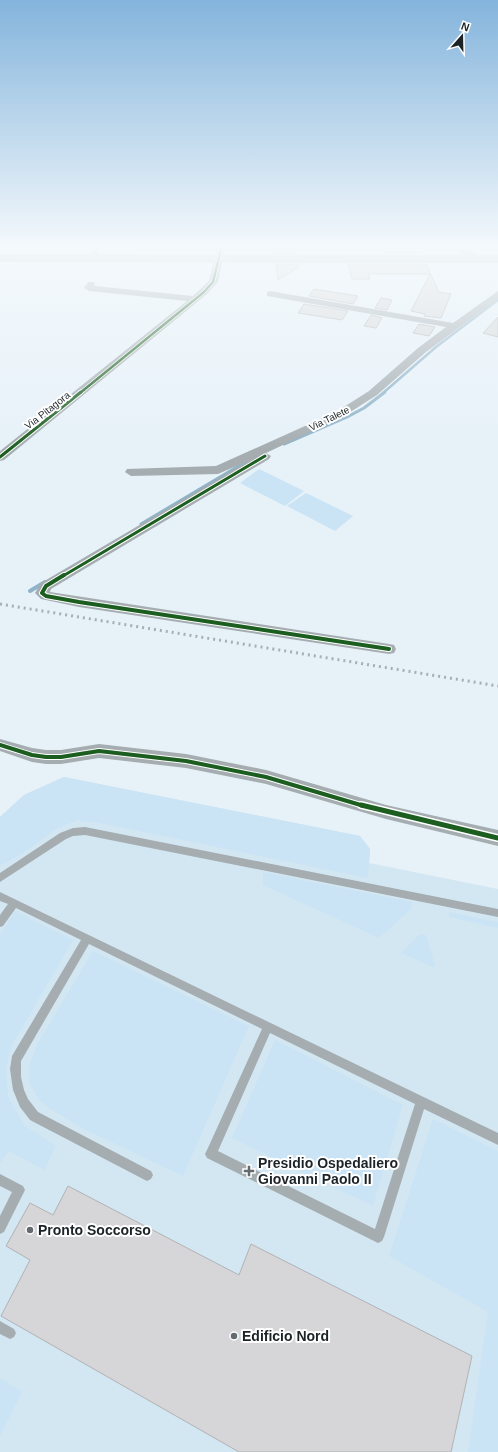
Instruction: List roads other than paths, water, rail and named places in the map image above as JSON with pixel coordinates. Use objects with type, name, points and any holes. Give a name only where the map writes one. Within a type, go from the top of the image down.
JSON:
[{"type":"street","name":"Via Pitagora","points":[[0,457],[179,313]]},
{"type":"street","points":[[378,313],[454,326]]},
{"type":"street","name":"Via Talete","points":[[131,472],[224,474],[241,458],[340,414],[372,393],[422,350],[472,313]]},
{"type":"street","points":[[265,456],[224,474],[46,586],[42,593],[46,596],[79,602],[390,649]]},
{"type":"street","points":[[0,745],[32,755],[46,757],[61,757],[99,751],[186,761],[266,777],[386,812],[498,838]]},
{"type":"lane","points":[[0,878],[63,836],[73,832],[85,831],[98,832],[498,914]]},
{"type":"lane","points":[[0,896],[498,1138]]},
{"type":"lane","points":[[0,923],[14,903]]},
{"type":"lane","points":[[87,939],[16,1060],[15,1075],[17,1089],[23,1103],[34,1116],[147,1175]]},
{"type":"lane","points":[[268,1027],[211,1154],[378,1237],[421,1101]]},
{"type":"lane","points":[[0,1180],[19,1190],[0,1228]]},
{"type":"waterway","points":[[383,393],[436,347],[481,313]]},
{"type":"waterway","points":[[284,444],[349,416],[364,408],[385,392]]},
{"type":"waterway","points":[[141,524],[247,461]]},
{"type":"waterway","points":[[30,591],[45,582]]},
{"type":"railway","points":[[0,604],[498,686]]},
{"type":"place","name":"Presidio Ospedaliero Giovanni Paolo II","points":[[249,1171]]},
{"type":"place","name":"Pronto Soccorso","points":[[30,1230]]},
{"type":"place","name":"Edificio Nord","points":[[234,1336]]}]
